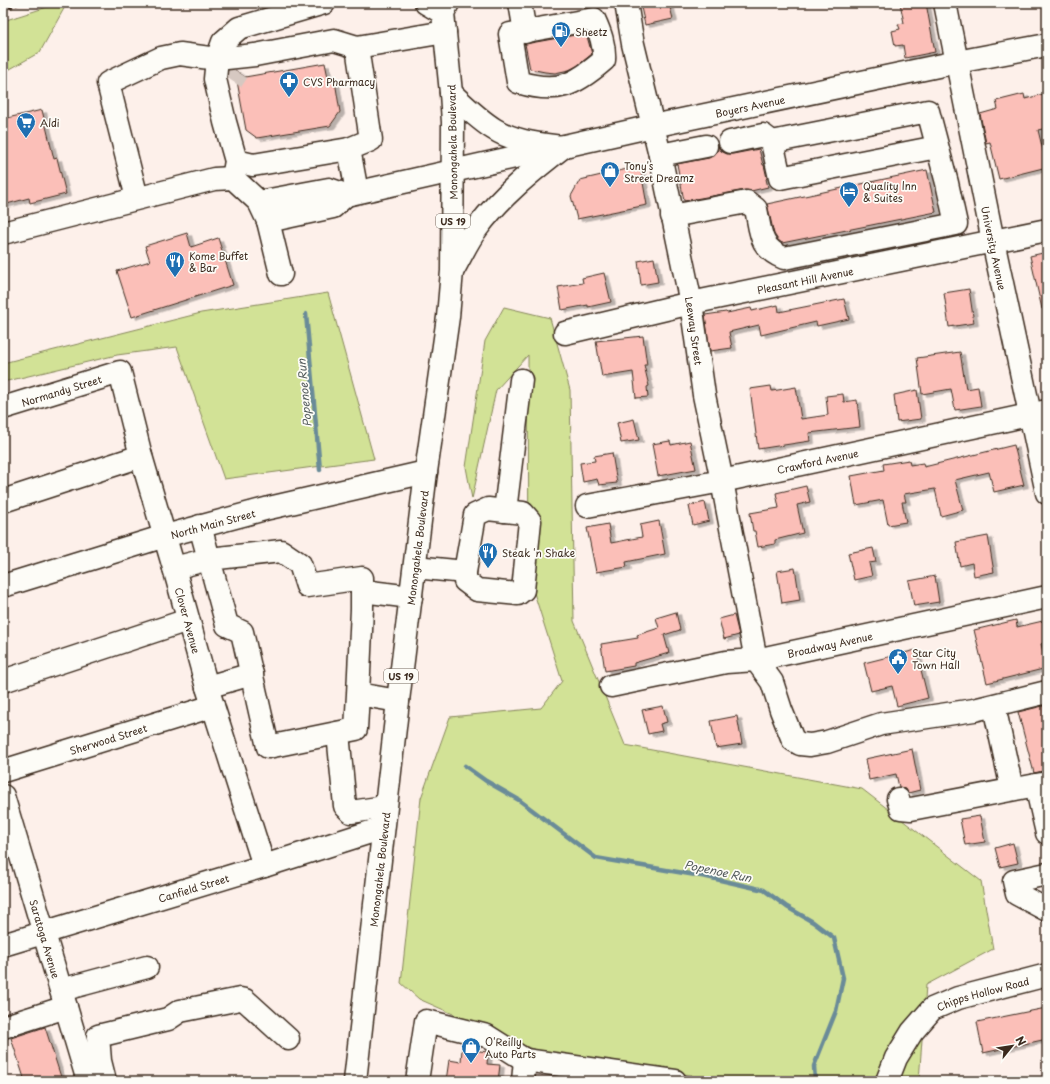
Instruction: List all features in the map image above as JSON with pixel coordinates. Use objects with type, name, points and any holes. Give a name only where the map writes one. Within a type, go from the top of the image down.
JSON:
[{"type":"street","points":[[281,274],[264,212],[235,170],[215,79],[217,59],[223,42],[239,28],[324,3]]},
{"type":"street","points":[[520,3],[525,32]]},
{"type":"street","name":"Leeway Street","points":[[626,3],[691,303],[704,395],[756,660]]},
{"type":"street","name":"University Avenue","points":[[945,3],[993,241],[1039,412],[1047,493]]},
{"type":"street","points":[[137,198],[108,83],[161,58],[180,54],[217,59],[255,55],[334,40],[357,47],[441,13]]},
{"type":"street","name":"Monongahela Boulevard","points":[[355,1081],[398,701],[426,472],[447,325],[452,271],[453,170],[451,93],[441,13]]},
{"type":"street","points":[[594,19],[601,33],[605,51],[604,60],[574,83],[557,88],[535,87],[518,82],[510,34],[594,19]]},
{"type":"street","points":[[605,51],[634,44]]},
{"type":"street","name":"Boyers Avenue","points":[[351,194],[653,126],[957,62],[1047,45]]},
{"type":"street","points":[[3,233],[214,179],[235,170],[253,165],[350,150],[371,140],[357,47]]},
{"type":"street","points":[[225,122],[228,92],[235,76],[245,62],[255,55]]},
{"type":"street","points":[[451,93],[475,115],[495,130],[531,143],[563,147]]},
{"type":"street","points":[[672,216],[747,202],[756,209],[763,242],[774,254],[784,258],[956,224],[947,182],[928,112],[772,142]]},
{"type":"street","points":[[730,142],[763,135],[772,142],[780,178],[937,147]]},
{"type":"street","points":[[660,155],[706,146]]},
{"type":"street","points":[[452,271],[477,228],[497,203],[539,165],[563,147]]},
{"type":"street","points":[[264,212],[329,189],[351,194],[350,150]]},
{"type":"street","points":[[947,182],[980,177]]},
{"type":"street","name":"Pleasant Hill Avenue","points":[[564,333],[691,303],[1047,230]]},
{"type":"street","name":"Normandy Street","points":[[3,408],[120,372]]},
{"type":"street","name":"Clover Avenue","points":[[120,372],[141,456],[210,696],[264,866]]},
{"type":"street","points":[[505,511],[521,380]]},
{"type":"street","name":"Crawford Avenue","points":[[587,506],[722,481],[1039,412]]},
{"type":"street","points":[[3,501],[141,456]]},
{"type":"street","name":"North Main Street","points":[[3,586],[200,526],[269,508],[426,472]]},
{"type":"street","points":[[488,509],[523,513],[530,521],[523,590],[518,594],[477,590],[465,581],[465,572],[475,515],[488,509]]},
{"type":"street","points":[[174,568],[209,559],[281,551],[300,564],[307,586],[362,578],[356,728],[268,748],[242,632],[227,624],[209,559],[200,526]]},
{"type":"street","points":[[415,567],[465,572]]},
{"type":"street","points":[[362,591],[411,597]]},
{"type":"street","name":"Broadway Avenue","points":[[611,686],[726,662],[756,660],[1047,597]]},
{"type":"street","points":[[3,681],[188,620]]},
{"type":"street","points":[[756,660],[772,682],[793,740],[800,744],[810,745],[827,742],[881,724],[994,706],[1047,692]]},
{"type":"street","name":"Sherwood Street","points":[[3,771],[210,696],[252,674]]},
{"type":"street","points":[[358,694],[398,701]]},
{"type":"street","points":[[994,706],[1012,789]]},
{"type":"street","points":[[338,733],[346,806],[351,812],[384,818]]},
{"type":"street","points":[[898,799],[901,808],[911,809],[1042,784],[1047,834]]},
{"type":"street","name":"Saratoga Avenue","points":[[3,796],[88,1081]]},
{"type":"street","name":"Canfield Street","points":[[3,945],[264,866],[384,818]]},
{"type":"street","points":[[1047,874],[1014,881],[1017,894],[1047,910]]},
{"type":"street","points":[[3,1027],[64,998],[147,967]]},
{"type":"street","name":"Chipps Hollow Road","points":[[887,1081],[896,1058],[912,1032],[932,1009],[958,998],[1047,975]]},
{"type":"street","points":[[105,1081],[100,1061],[98,1036],[168,1019],[180,1011],[240,999],[245,1000],[288,1038]]},
{"type":"street","points":[[417,1081],[426,1021],[487,1036],[524,1070],[675,1081]]},
{"type":"path","points":[[3,11],[20,3]]},
{"type":"green space","points":[[60,3],[67,3],[40,52],[3,73],[3,21]]},
{"type":"green space","points":[[328,293],[374,459],[224,479],[177,347],[117,355],[3,382],[3,363],[201,313]]},
{"type":"green space","points":[[504,307],[550,318],[570,390],[574,621],[625,745],[862,789],[981,881],[993,949],[926,985],[919,1081],[691,1081],[692,1075],[546,1055],[419,999],[401,983],[421,798],[450,717],[541,708],[562,681],[529,577],[528,355],[496,390],[472,499],[466,467],[485,341]]},
{"type":"building","points":[[640,3],[669,3],[673,19],[645,25]]},
{"type":"building","points":[[900,3],[926,3],[935,52],[905,58],[903,45],[895,46],[892,31],[900,29],[898,24],[904,23]]},
{"type":"building","name":"Sheetz","points":[[586,33],[592,54],[577,66],[569,70],[555,73],[530,69],[525,44]]},
{"type":"building","name":"CVS Pharmacy","points":[[325,63],[329,82],[335,81],[340,112],[330,126],[257,138],[246,130],[235,70],[245,77]]},
{"type":"building","points":[[1047,93],[1047,128],[1038,130],[1047,167],[999,179],[990,142],[986,143],[980,114],[998,109],[996,101],[1024,94],[1025,99]]},
{"type":"building","name":"Aldi","points":[[42,110],[54,159],[57,158],[66,194],[30,203],[29,198],[3,205],[3,119]]},
{"type":"building","points":[[718,146],[721,151],[727,154],[759,149],[768,187],[684,201],[677,164],[709,158],[718,150]]},
{"type":"building","name":"Tony's Street Dreamz","points":[[640,166],[647,205],[577,219],[571,196],[580,180]]},
{"type":"building","name":"Quality Inn & Suites","points":[[927,170],[936,212],[782,243],[774,234],[767,204]]},
{"type":"building","name":"Kome Buffet & Bar","points":[[187,233],[191,247],[218,238],[233,285],[132,317],[117,271],[150,261],[145,246]]},
{"type":"building","points":[[1047,252],[1047,309],[1042,309],[1030,256]]},
{"type":"building","points":[[654,258],[658,282],[641,285],[638,261]]},
{"type":"building","points":[[604,273],[611,302],[588,307],[588,305],[562,310],[558,287],[583,283],[582,278]]},
{"type":"building","points":[[969,289],[974,323],[949,327],[944,293]]},
{"type":"building","points":[[844,299],[849,319],[817,326],[816,322],[761,335],[759,325],[729,332],[732,348],[710,351],[705,315],[727,313],[751,308],[752,311],[778,305],[779,312]]},
{"type":"building","points":[[643,336],[647,365],[644,365],[649,386],[647,387],[648,397],[636,398],[633,372],[602,377],[596,341]]},
{"type":"building","points":[[960,352],[966,389],[978,387],[981,406],[955,410],[951,389],[922,394],[917,358]]},
{"type":"building","points":[[771,386],[772,391],[796,387],[801,419],[828,415],[826,396],[843,394],[844,402],[857,400],[860,427],[809,433],[810,441],[758,449],[750,389]]},
{"type":"building","points":[[917,390],[921,419],[897,422],[894,395]]},
{"type":"building","points":[[634,419],[639,440],[621,443],[617,423]]},
{"type":"building","points":[[670,441],[671,445],[690,441],[696,469],[658,476],[652,444]]},
{"type":"building","points":[[1014,445],[1024,485],[994,492],[989,472],[955,480],[963,510],[941,516],[935,489],[904,494],[906,502],[902,502],[906,522],[888,525],[883,500],[856,505],[851,476],[884,470],[883,464],[909,460],[910,465],[923,463],[924,467]]},
{"type":"building","points":[[612,453],[617,483],[599,485],[597,479],[583,482],[580,463],[595,461],[594,456]]},
{"type":"building","points":[[806,486],[810,502],[797,505],[803,533],[775,540],[775,544],[758,547],[755,531],[753,531],[750,513],[779,508],[776,493]]},
{"type":"building","points":[[705,502],[709,521],[693,525],[689,506]]},
{"type":"building","points":[[659,521],[665,554],[626,562],[627,567],[596,572],[587,528],[608,524],[611,543],[642,537],[640,525]]},
{"type":"building","points":[[988,536],[994,572],[974,576],[972,563],[960,566],[956,542]]},
{"type":"building","points":[[873,548],[876,562],[869,563],[872,576],[854,580],[848,553]]},
{"type":"building","points":[[795,568],[800,600],[782,603],[777,571]]},
{"type":"building","points":[[935,576],[939,602],[914,606],[909,581]]},
{"type":"building","points":[[676,612],[680,630],[664,635],[669,653],[634,663],[634,666],[605,671],[601,644],[638,638],[637,635],[659,628],[656,618]]},
{"type":"building","points":[[734,615],[739,635],[724,639],[719,619]]},
{"type":"building","points":[[1016,620],[1017,627],[1047,620],[1047,642],[1041,644],[1047,668],[987,683],[974,630]]},
{"type":"building","name":"Star City Town Hall","points":[[916,650],[928,698],[897,706],[892,686],[871,691],[864,663]]},
{"type":"building","points":[[1047,705],[1047,770],[1034,773],[1018,712]]},
{"type":"building","points":[[663,706],[667,722],[660,724],[662,731],[648,734],[642,710]]},
{"type":"building","points":[[737,716],[742,744],[716,748],[711,721]]},
{"type":"building","points":[[912,749],[920,790],[908,793],[906,789],[899,787],[896,774],[869,780],[865,759]]},
{"type":"building","points":[[980,816],[985,842],[965,845],[960,819]]},
{"type":"building","points":[[1013,843],[1018,863],[1000,867],[995,848]]},
{"type":"building","points":[[1046,1008],[1047,1039],[983,1053],[977,1022]]},
{"type":"building","points":[[45,1027],[61,1077],[48,1081],[25,1081],[11,1038]]},
{"type":"building","name":"O'Reilly Auto Parts","points":[[462,1049],[488,1052],[487,1064],[500,1065],[498,1081],[446,1081],[449,1060],[461,1062]]},
{"type":"waterway","name":"Popenoe Run","points":[[306,314],[320,470]]},
{"type":"waterway","name":"Popenoe Run","points":[[465,766],[486,781],[519,800],[596,858],[707,877],[764,890],[787,907],[813,922],[834,938],[843,978],[836,1011],[814,1066],[815,1081]]},
{"type":"tunnel","points":[[232,81],[238,72]]},
{"type":"place","name":"Sheetz","points":[[561,48]]},
{"type":"place","name":"CVS Pharmacy","points":[[289,98]]},
{"type":"place","name":"Aldi","points":[[26,139]]},
{"type":"place","name":"Tony's Street Dreamz","points":[[610,188]]},
{"type":"place","name":"Quality Inn & Suites","points":[[849,208]]},
{"type":"place","name":"Kome Buffet & Bar","points":[[175,278]]},
{"type":"place","name":"Steak 'n Shake","points":[[488,569]]},
{"type":"place","name":"Star City Town Hall","points":[[898,675]]},
{"type":"place","name":"O'Reilly Auto Parts","points":[[471,1064]]}]
